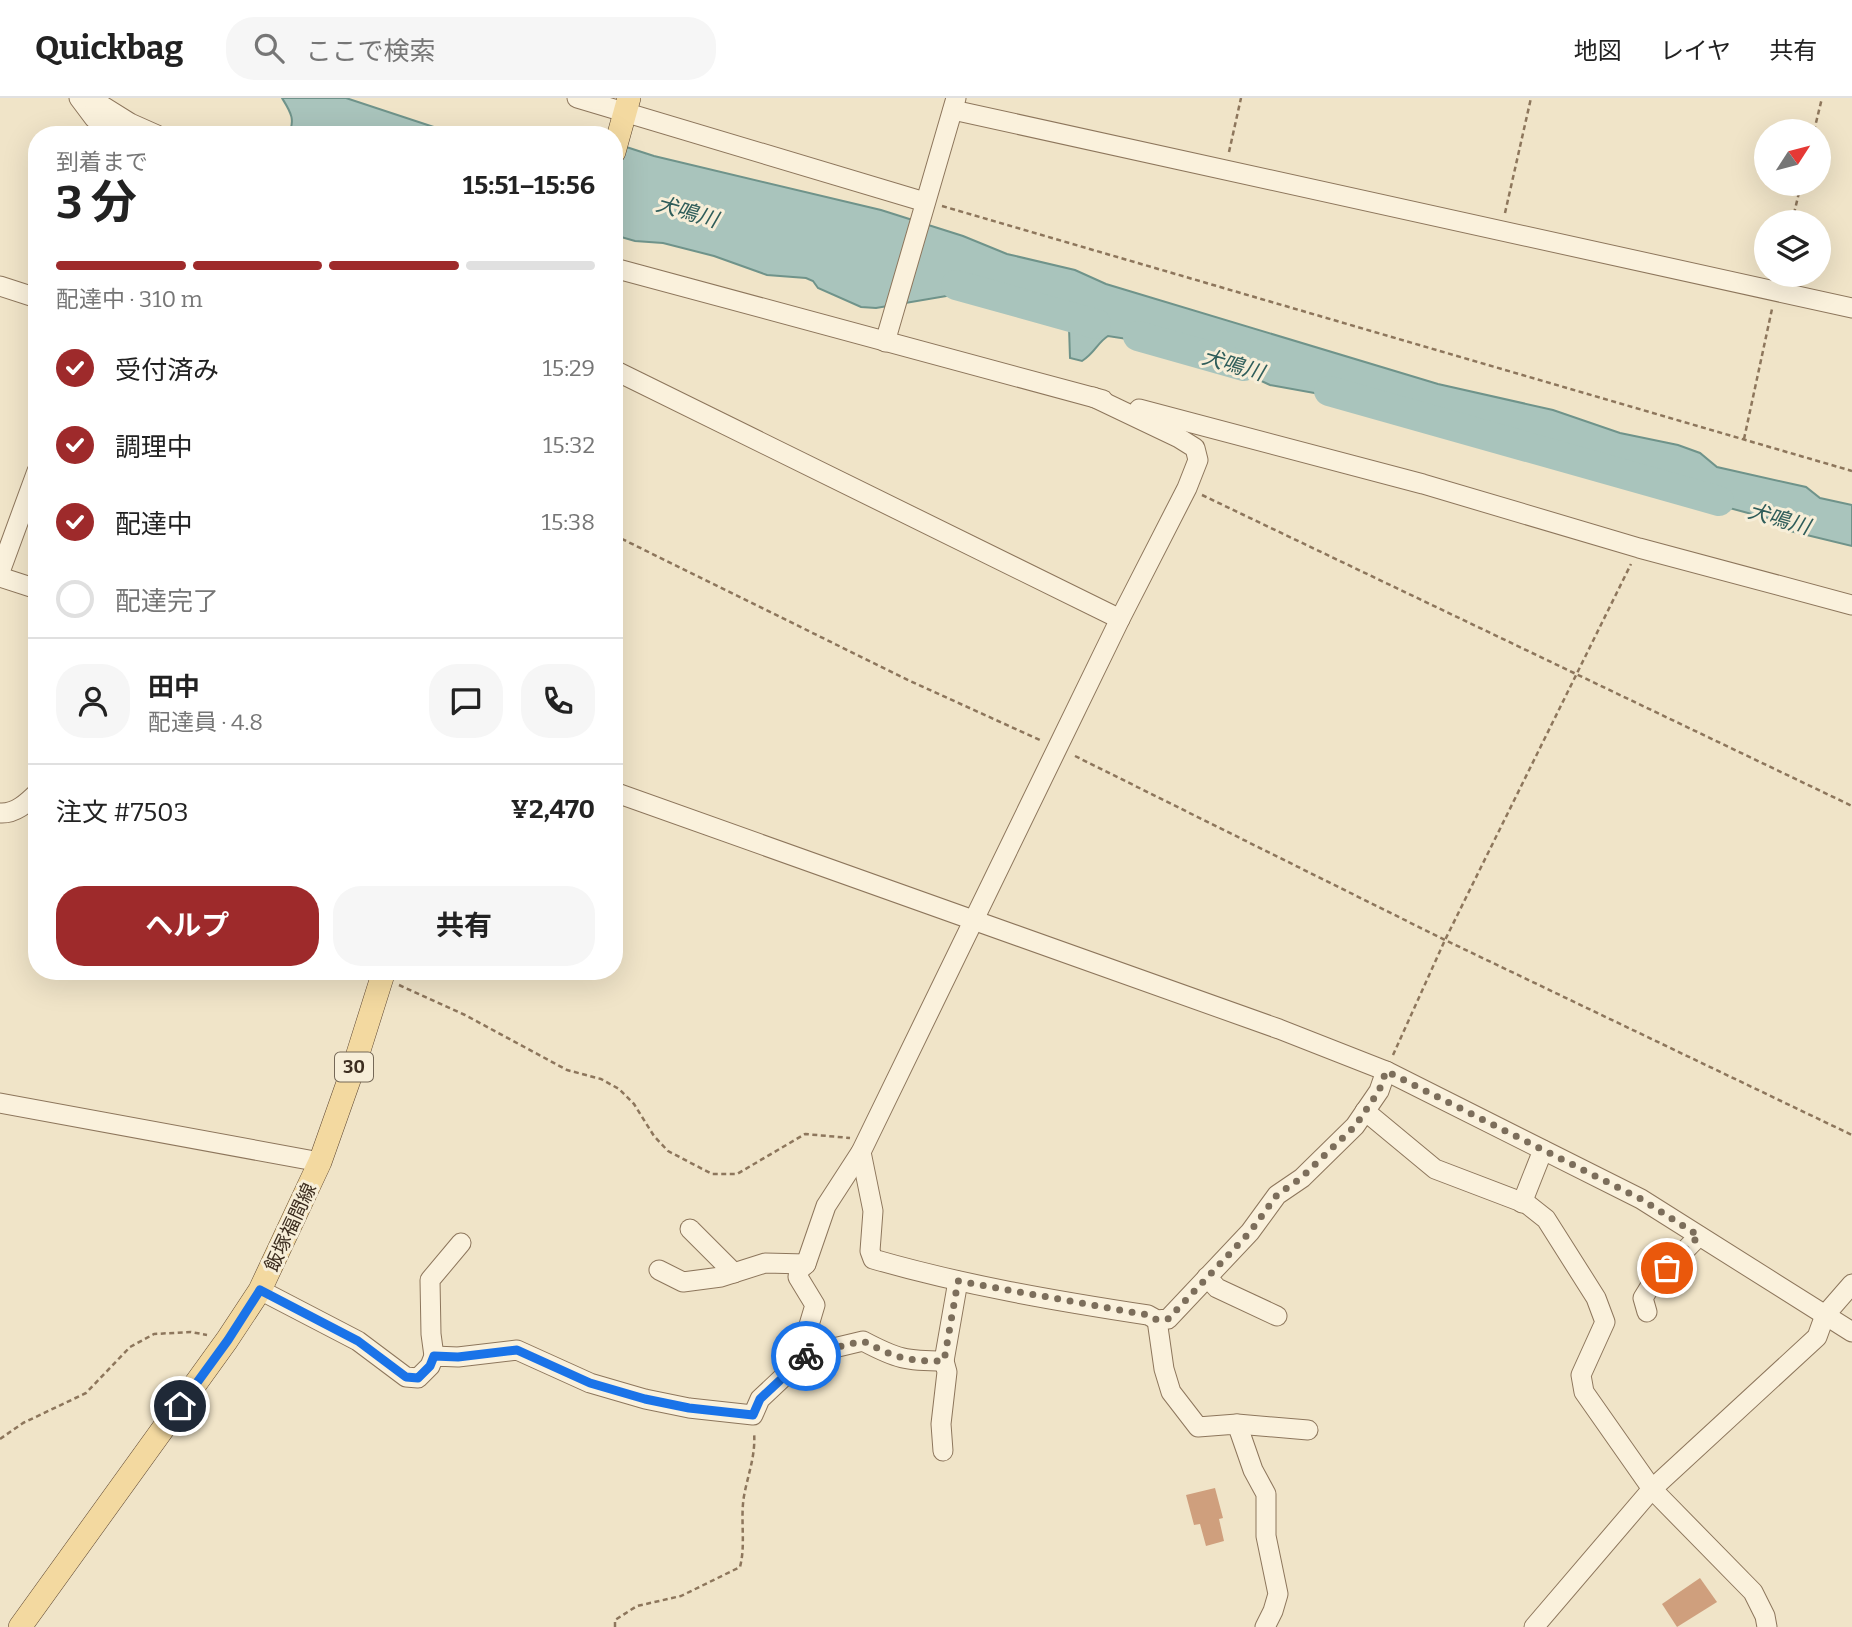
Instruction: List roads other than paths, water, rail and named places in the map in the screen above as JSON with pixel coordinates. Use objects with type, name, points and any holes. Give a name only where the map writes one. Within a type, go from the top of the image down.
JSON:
[{"type":"main road","name":"飯塚福間線","points":[[20,1627],[228,1340],[260,1290],[320,1161],[387,980]]},
{"type":"street","points":[[79,98],[94,118],[105,126]]},
{"type":"street","points":[[90,98],[137,126]]},
{"type":"street","points":[[577,98],[626,110],[925,202]]},
{"type":"street","points":[[885,342],[955,104],[1225,169],[1852,308]]},
{"type":"street","points":[[623,270],[1423,484],[1639,548],[1852,605]]},
{"type":"street","points":[[0,286],[28,295]]},
{"type":"street","points":[[623,374],[1120,619]]},
{"type":"street","points":[[811,1351],[809,1325],[815,1305],[797,1276],[806,1264],[825,1206],[864,1146],[1120,619],[1187,488],[1198,460],[1195,448],[1179,438],[1093,397]]},
{"type":"street","points":[[28,496],[0,574],[28,585]]},
{"type":"street","points":[[623,795],[1279,1029],[1386,1071],[1641,1199],[1852,1332]]},
{"type":"street","points":[[0,813],[18,809],[28,801]]},
{"type":"street","points":[[864,1146],[873,1211],[870,1251],[873,1259],[958,1281],[1148,1315],[1157,1320],[1168,1319],[1250,1232],[1277,1195],[1301,1178],[1355,1126],[1379,1091],[1386,1071]]},
{"type":"street","points":[[0,1103],[320,1161]]},
{"type":"street","points":[[1366,1111],[1435,1169],[1522,1202],[1546,1219],[1596,1298],[1605,1322],[1581,1375],[1584,1392],[1652,1489],[1754,1592],[1767,1627]]},
{"type":"street","points":[[1522,1202],[1543,1150]]},
{"type":"street","points":[[691,1229],[734,1273]]},
{"type":"street","points":[[1647,1312],[1643,1298],[1651,1285],[1699,1236]]},
{"type":"street","points":[[260,1290],[358,1341],[406,1377],[418,1378],[430,1366],[434,1356],[430,1280],[461,1242]]},
{"type":"street","points":[[659,1270],[683,1282],[734,1273],[765,1263],[806,1264]]},
{"type":"street","points":[[1208,1277],[1217,1288],[1277,1315]]},
{"type":"street","points":[[943,1451],[941,1424],[947,1372],[944,1361],[958,1281]]},
{"type":"street","points":[[1534,1627],[1652,1489],[1818,1337],[1825,1315],[1852,1284]]},
{"type":"street","points":[[1157,1320],[1164,1369],[1171,1392],[1198,1427],[1237,1423],[1308,1430]]},
{"type":"street","points":[[811,1351],[817,1352],[863,1341],[894,1357],[914,1361],[944,1361]]},
{"type":"street","points":[[434,1356],[458,1357],[517,1350],[590,1383],[645,1399],[689,1408],[753,1415],[760,1399],[811,1351]]},
{"type":"street","points":[[1237,1423],[1253,1470],[1266,1494],[1266,1536],[1278,1594],[1265,1627]]},
{"type":"water","points":[[282,98],[346,98],[431,126],[292,126],[290,112]]},
{"type":"water","points":[[623,146],[654,156],[881,210],[963,236],[1007,254],[1075,270],[1106,284],[1438,384],[1553,410],[1620,433],[1678,445],[1700,453],[1717,467],[1806,487],[1820,498],[1852,505],[1852,546],[1782,529],[1774,520],[1696,499],[1666,481],[1636,474],[1627,467],[1607,466],[1436,415],[1270,385],[1192,349],[1108,336],[1082,361],[1070,358],[1069,327],[1066,321],[1054,310],[1028,299],[1004,295],[975,297],[958,294],[876,308],[861,307],[818,288],[813,281],[806,278],[767,275],[714,256],[663,243],[623,238]]},
{"type":"waterway","name":"犬鳴川","points":[[956,285],[1096,324]]},
{"type":"waterway","name":"犬鳴川","points":[[1138,336],[1244,366]]},
{"type":"waterway","name":"犬鳴川","points":[[1329,391],[1719,501]]}]
